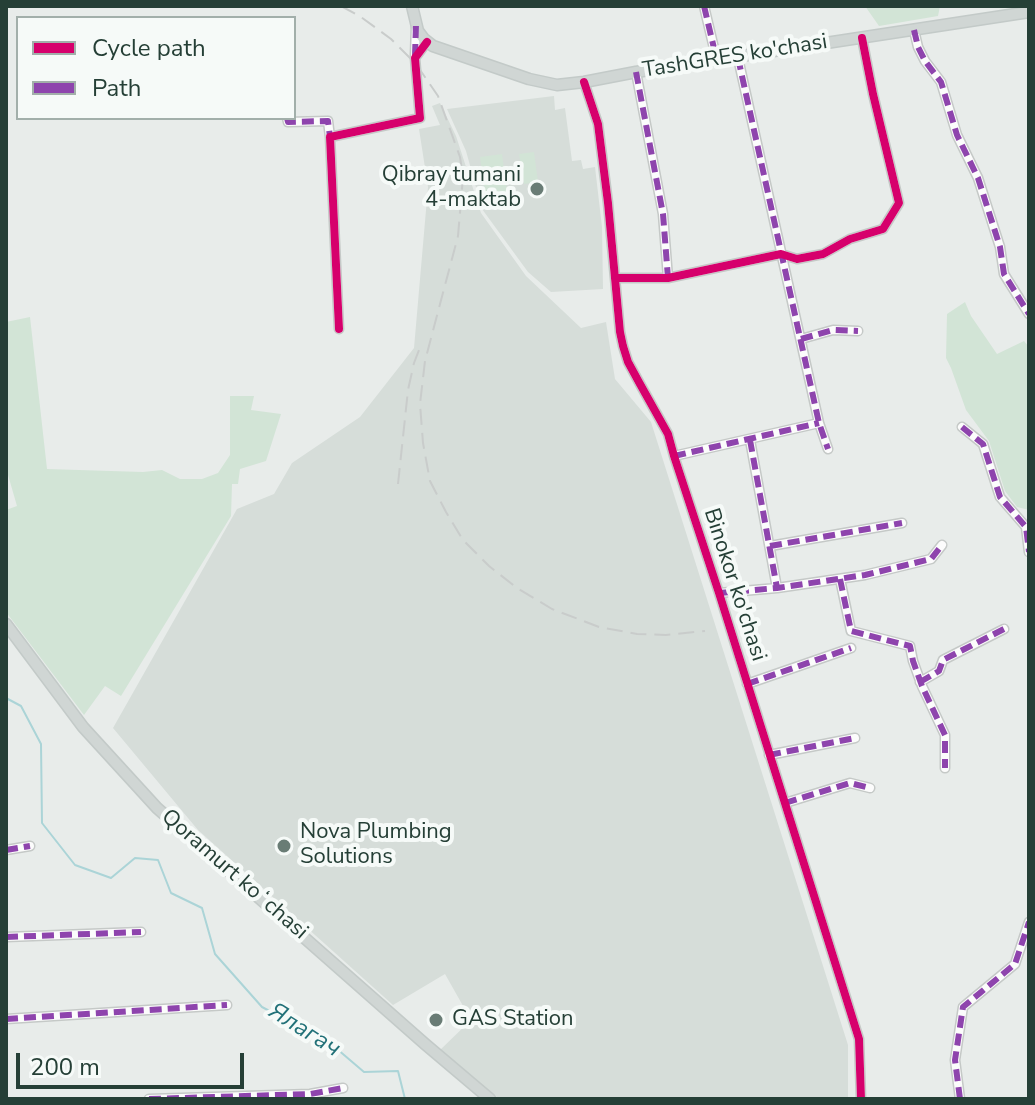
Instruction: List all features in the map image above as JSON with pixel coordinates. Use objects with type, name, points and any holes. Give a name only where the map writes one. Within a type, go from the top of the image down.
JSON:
[{"type":"main road","points":[[412,6],[420,34],[427,42]]},
{"type":"main road","name":"TashGRES ko'chasi","points":[[427,42],[439,49],[536,81],[564,85],[1029,12]]},
{"type":"main road","name":"Qoramurt koʻchasi","points":[[6,624],[83,727],[157,808],[482,1099]]},
{"type":"main road","name":"Qoramurt koʻchasi","points":[[6,632],[78,730],[156,814],[402,1027]]},
{"type":"main road","name":"Qoramurt koʻchasi","points":[[423,1046],[490,1099]]},
{"type":"street","points":[[704,6],[717,61]]},
{"type":"street","points":[[330,137],[420,118],[415,58],[416,24]]},
{"type":"street","points":[[914,30],[925,61],[941,82],[957,135],[978,178],[1000,247],[1004,274],[1029,314]]},
{"type":"street","points":[[615,278],[668,278],[781,254],[797,259],[823,254],[850,239],[883,229],[899,203],[862,38]]},
{"type":"street","points":[[415,58],[427,42]]},
{"type":"street","points":[[738,58],[819,423],[828,449]]},
{"type":"street","points":[[636,72],[663,214],[668,278]]},
{"type":"street","name":"Binokor ko'chasi","points":[[584,82],[598,124],[623,346],[628,362],[668,434],[719,593],[859,1039],[861,1099]]},
{"type":"street","points":[[288,120],[328,121],[339,329]]},
{"type":"street","points":[[801,339],[833,330],[858,331]]},
{"type":"street","points":[[674,456],[819,423]]},
{"type":"street","points":[[962,427],[983,444],[1000,497],[1026,527],[1029,552]]},
{"type":"street","points":[[750,440],[777,588]]},
{"type":"street","points":[[770,546],[902,523]]},
{"type":"street","points":[[719,593],[865,575],[931,559],[942,545]]},
{"type":"street","points":[[840,579],[851,631],[910,646],[920,682],[945,735],[945,768]]},
{"type":"street","points":[[920,682],[939,671],[943,660],[1004,629]]},
{"type":"street","points":[[747,684],[851,648]]},
{"type":"street","points":[[769,755],[855,738]]},
{"type":"street","points":[[785,803],[850,783],[870,788]]},
{"type":"street","points":[[6,850],[30,846]]},
{"type":"street","points":[[960,1099],[955,1060],[963,1007],[1015,964],[1029,922]]},
{"type":"street","points":[[6,937],[141,932]]},
{"type":"street","points":[[6,1019],[227,1005]]},
{"type":"street","points":[[149,1099],[310,1094],[343,1088]]},
{"type":"shaded area","name":"Qibray tumani 4-maktab","points":[[554,96],[555,110],[565,108],[572,161],[581,160],[583,169],[595,167],[602,227],[603,289],[551,292],[528,272],[482,209],[466,151],[447,109]]},
{"type":"shaded area","points":[[440,103],[456,136],[481,213],[526,276],[581,328],[606,322],[615,379],[651,422],[848,1045],[848,1099],[499,1099],[440,1050],[471,1020],[445,974],[393,1005],[198,830],[113,728],[237,509],[274,494],[292,463],[360,417],[414,348],[428,187],[419,129],[440,125],[432,106]]},
{"type":"green space","points":[[865,6],[940,6],[938,16],[879,26]]},
{"type":"green space","points":[[534,152],[538,182],[524,184],[519,154]]},
{"type":"green space","points":[[502,154],[508,199],[486,202],[480,157]]},
{"type":"green space","points":[[965,302],[997,354],[1024,341],[1029,347],[1029,510],[1017,507],[1005,491],[989,441],[966,410],[946,358],[947,314]]},
{"type":"green space","points":[[30,317],[47,469],[162,470],[180,479],[202,479],[218,473],[230,455],[230,396],[254,396],[251,410],[281,414],[266,461],[240,469],[238,484],[232,484],[231,516],[121,696],[105,686],[84,715],[6,612],[6,510],[17,506],[6,468],[6,322]]},
{"type":"waterway","name":"Ялагач","points":[[6,698],[21,706],[41,744],[42,823],[75,865],[111,878],[135,858],[158,860],[171,893],[202,908],[215,954],[262,1007],[330,1043],[364,1072],[398,1071],[405,1099]]},
{"type":"railway","points":[[341,6],[391,39],[416,64],[438,96],[460,157],[463,177],[458,236],[425,361],[420,404],[430,481],[446,512],[463,540],[489,566],[552,609],[599,627],[637,634],[705,631]]},
{"type":"railway","points":[[398,484],[408,390],[419,350]]},
{"type":"marked path","points":[[704,6],[717,61]]},
{"type":"marked path","points":[[415,56],[416,24]]},
{"type":"marked path","points":[[914,30],[925,61],[941,82],[957,135],[978,178],[1000,247],[1004,274],[1029,314]]},
{"type":"marked path","points":[[738,58],[819,423],[828,449]]},
{"type":"marked path","points":[[636,72],[663,214],[668,278]]},
{"type":"marked path","points":[[288,120],[328,121],[330,137]]},
{"type":"marked path","points":[[801,339],[833,330],[858,331]]},
{"type":"marked path","points":[[674,456],[819,423]]},
{"type":"marked path","points":[[962,427],[983,444],[1000,497],[1026,527],[1029,552]]},
{"type":"marked path","points":[[750,440],[777,588]]},
{"type":"marked path","points":[[770,546],[902,523]]},
{"type":"marked path","points":[[719,593],[865,575],[931,559],[942,545]]},
{"type":"marked path","points":[[840,579],[851,631],[910,646],[922,686],[945,735],[945,768]]},
{"type":"marked path","points":[[920,682],[939,671],[943,660],[1004,629]]},
{"type":"marked path","points":[[747,684],[851,648]]},
{"type":"marked path","points":[[769,755],[855,738]]},
{"type":"marked path","points":[[785,803],[850,783],[870,788]]},
{"type":"marked path","points":[[6,850],[30,846]]},
{"type":"marked path","points":[[960,1099],[955,1060],[963,1007],[1015,964],[1029,922]]},
{"type":"marked path","points":[[6,937],[141,932]]},
{"type":"marked path","points":[[6,1019],[227,1005]]},
{"type":"marked path","points":[[149,1099],[310,1094],[343,1088]]},
{"type":"cycle path","points":[[615,278],[668,278],[781,254],[797,259],[823,254],[850,239],[883,229],[899,203],[862,38]]},
{"type":"cycle path","points":[[339,329],[330,137],[420,118],[415,58],[427,42]]},
{"type":"cycle path","points":[[584,82],[598,124],[623,346],[628,362],[668,434],[719,593],[859,1039],[861,1099]]},
{"type":"place","name":"Qibray tumani 4-maktab","points":[[537,189]]},
{"type":"place","name":"Nova Plumbing Solutions","points":[[284,846]]},
{"type":"place","name":"GAS Station","points":[[436,1020]]}]
